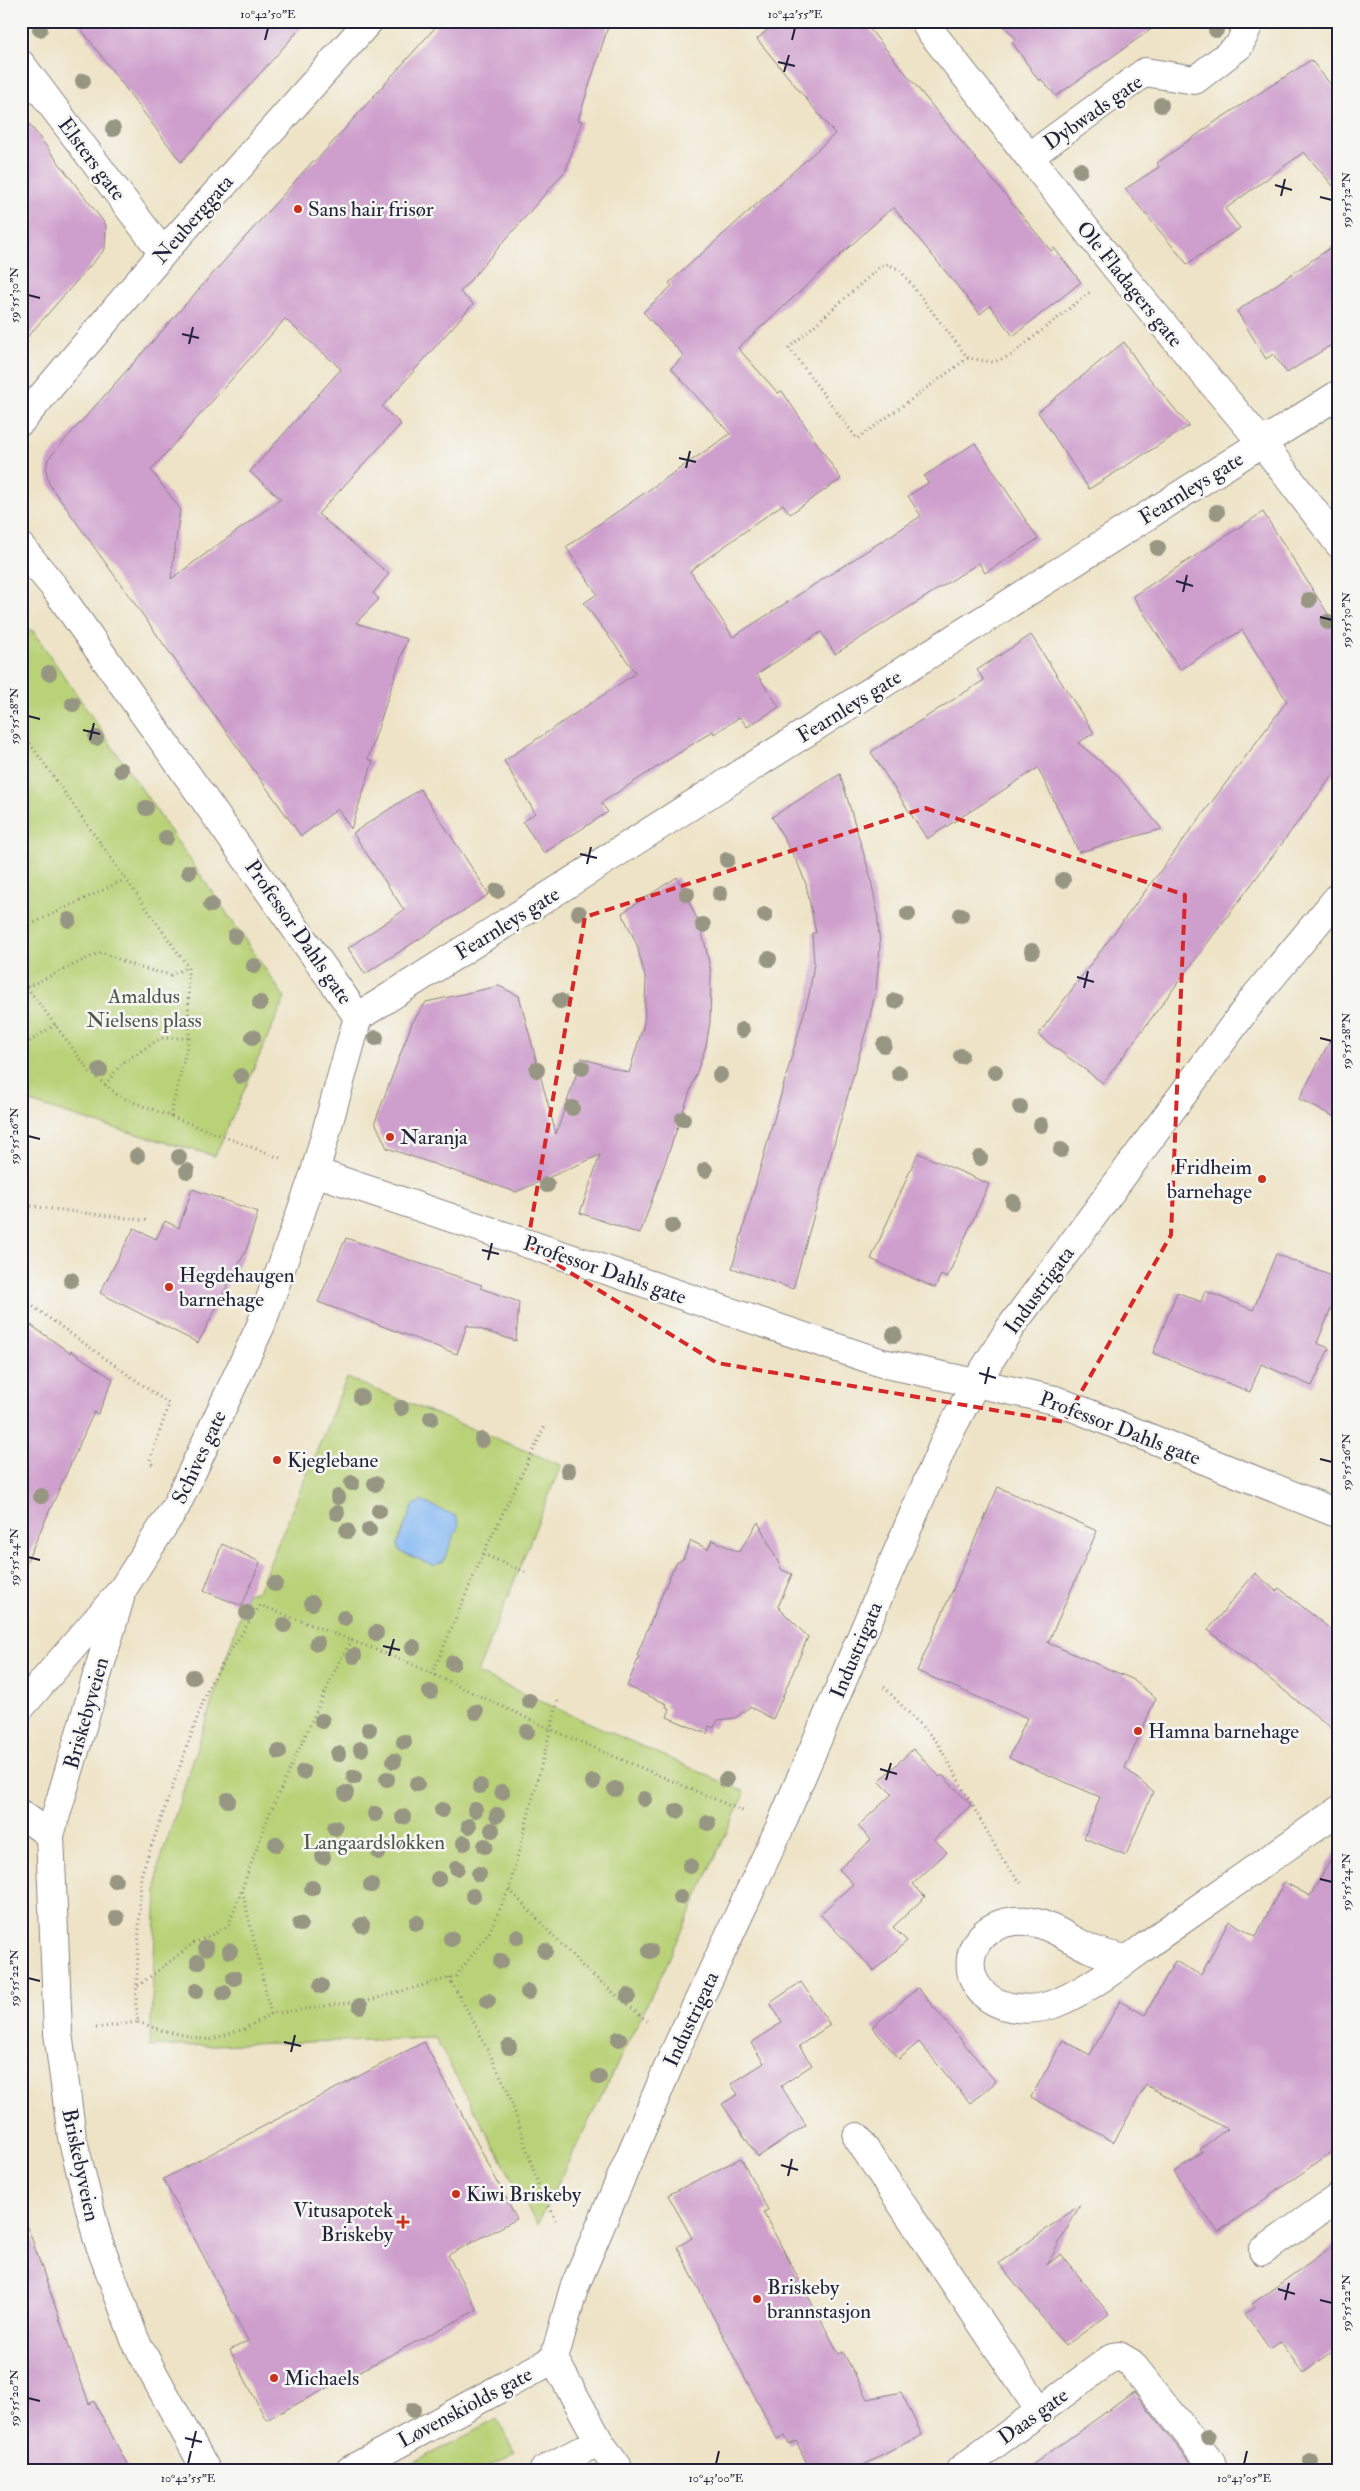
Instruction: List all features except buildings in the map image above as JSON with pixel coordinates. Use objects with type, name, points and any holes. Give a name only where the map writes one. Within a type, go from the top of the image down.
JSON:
[{"type":"street","name":"Neuberggata","points":[[21,420],[163,253],[369,21]]},
{"type":"street","name":"Ole Fladagers gate","points":[[926,21],[928,28],[1117,269],[1262,443],[1339,544]]},
{"type":"street","name":"Dybwads gate","points":[[1029,157],[1145,72],[1195,80],[1239,46],[1250,21]]},
{"type":"street","name":"Elsters gate","points":[[21,64],[163,253]]},
{"type":"street","name":"Fearnleys gate","points":[[358,1017],[1339,394]]},
{"type":"street","name":"Professor Dahls gate","points":[[21,547],[55,588],[358,1017],[315,1172],[882,1363],[1055,1400],[1339,1514]]},
{"type":"street","name":"Industrigata","points":[[554,2359],[574,2288],[676,2049],[780,1827],[944,1443],[975,1384],[1010,1328],[1243,1014],[1339,896]]},
{"type":"street","name":"Schives gate","points":[[21,1707],[122,1590],[176,1506],[261,1325],[315,1172]]},
{"type":"street","name":"Briskebyveien","points":[[122,1590],[50,1835],[58,2033],[72,2137],[97,2237],[135,2340],[206,2470]]},
{"type":"street","points":[[1128,1959],[1093,1950],[1042,1924],[1026,1920],[996,1925],[983,1934],[974,1948],[970,1964],[972,1980],[982,1994],[998,2004],[1016,2008],[1036,2009],[1060,2002],[1128,1959],[1339,1810]]},
{"type":"street","points":[[21,1814],[50,1835]]},
{"type":"street","points":[[857,2137],[1040,2411]]},
{"type":"street","points":[[1263,2251],[1339,2197]]},
{"type":"street","name":"Daas gate","points":[[960,2470],[1106,2362],[1119,2356],[1131,2363],[1211,2463],[1213,2470]]},
{"type":"street","points":[[554,2359],[599,2441],[619,2470]]},
{"type":"street","name":"Løvenskiolds gate","points":[[350,2470],[554,2359]]},
{"type":"street","points":[[544,2470],[599,2441]]},
{"type":"path","points":[[968,358],[857,439],[789,348],[881,266],[888,264],[900,270],[968,358],[993,362],[1010,356],[1117,269]]},
{"type":"path","points":[[21,731],[188,967],[189,1038],[170,1116]]},
{"type":"path","points":[[21,929],[126,879]]},
{"type":"path","points":[[27,987],[101,952],[137,967],[171,975],[188,967]]},
{"type":"path","points":[[21,979],[90,1072],[120,1097],[315,1172]]},
{"type":"path","points":[[21,1047],[56,1024]]},
{"type":"path","points":[[105,1085],[121,1064],[161,1038],[189,1038]]},
{"type":"path","points":[[21,1205],[150,1221]]},
{"type":"path","points":[[21,1298],[170,1404],[150,1460],[176,1506]]},
{"type":"path","points":[[432,1674],[483,1554],[545,1426]]},
{"type":"path","points":[[483,1554],[526,1572]]},
{"type":"path","points":[[138,2022],[137,1987],[141,1876],[209,1685],[260,1605],[352,1640],[432,1674],[550,1729],[780,1827]]},
{"type":"path","points":[[137,1987],[194,1943],[228,1927],[268,1817],[337,1666],[352,1640]]},
{"type":"path","points":[[884,1688],[937,1742],[1002,1860],[1042,1910],[1042,1924]]},
{"type":"path","points":[[58,2033],[138,2022],[163,2031],[209,2040],[244,2029],[271,2014],[374,2000],[456,1976],[489,1933],[509,1889],[558,1701]]},
{"type":"path","points":[[242,1889],[271,2014]]},
{"type":"path","points":[[509,1889],[583,1968],[647,2020],[676,2049]]},
{"type":"path","points":[[449,1978],[475,2024],[508,2091],[538,2184],[556,2220]]},
{"type":"highlighted area","points":[[925,808],[1185,895],[1171,1235],[1064,1422],[717,1363],[527,1246],[585,917]]},
{"type":"green space","name":"Amaldus Nielsens plass","points":[[21,627],[33,631],[285,998],[215,1156],[89,1121],[21,1099]]},
{"type":"green space","name":"Langaardsløkken","points":[[347,1378],[561,1465],[477,1673],[745,1792],[665,1968],[537,2225],[435,2038],[150,2047],[158,1868],[247,1594],[258,1591]]},
{"type":"green space","points":[[497,2419],[515,2453],[484,2470],[401,2470]]},
{"type":"water","points":[[421,1501],[456,1516],[459,1524],[443,1562],[435,1566],[401,1552],[397,1544],[413,1506]]},
{"type":"place","name":"Sans hair frisør","points":[[298,209]]},
{"type":"place","name":"Naranja","points":[[390,1137]]},
{"type":"place","name":"Fridheim barnehage","points":[[1262,1179]]},
{"type":"place","name":"Hegdehaugen barnehage","points":[[169,1287]]},
{"type":"place","name":"Kjeglebane","points":[[277,1460]]},
{"type":"place","name":"Hamna barnehage","points":[[1138,1731]]},
{"type":"place","name":"Kiwi Briskeby","points":[[456,2194]]},
{"type":"place","name":"Vitusapotek Briskeby","points":[[403,2222]]},
{"type":"place","name":"Briskeby brannstasjon","points":[[757,2299]]},
{"type":"place","name":"Michaels","points":[[274,2378]]}]
